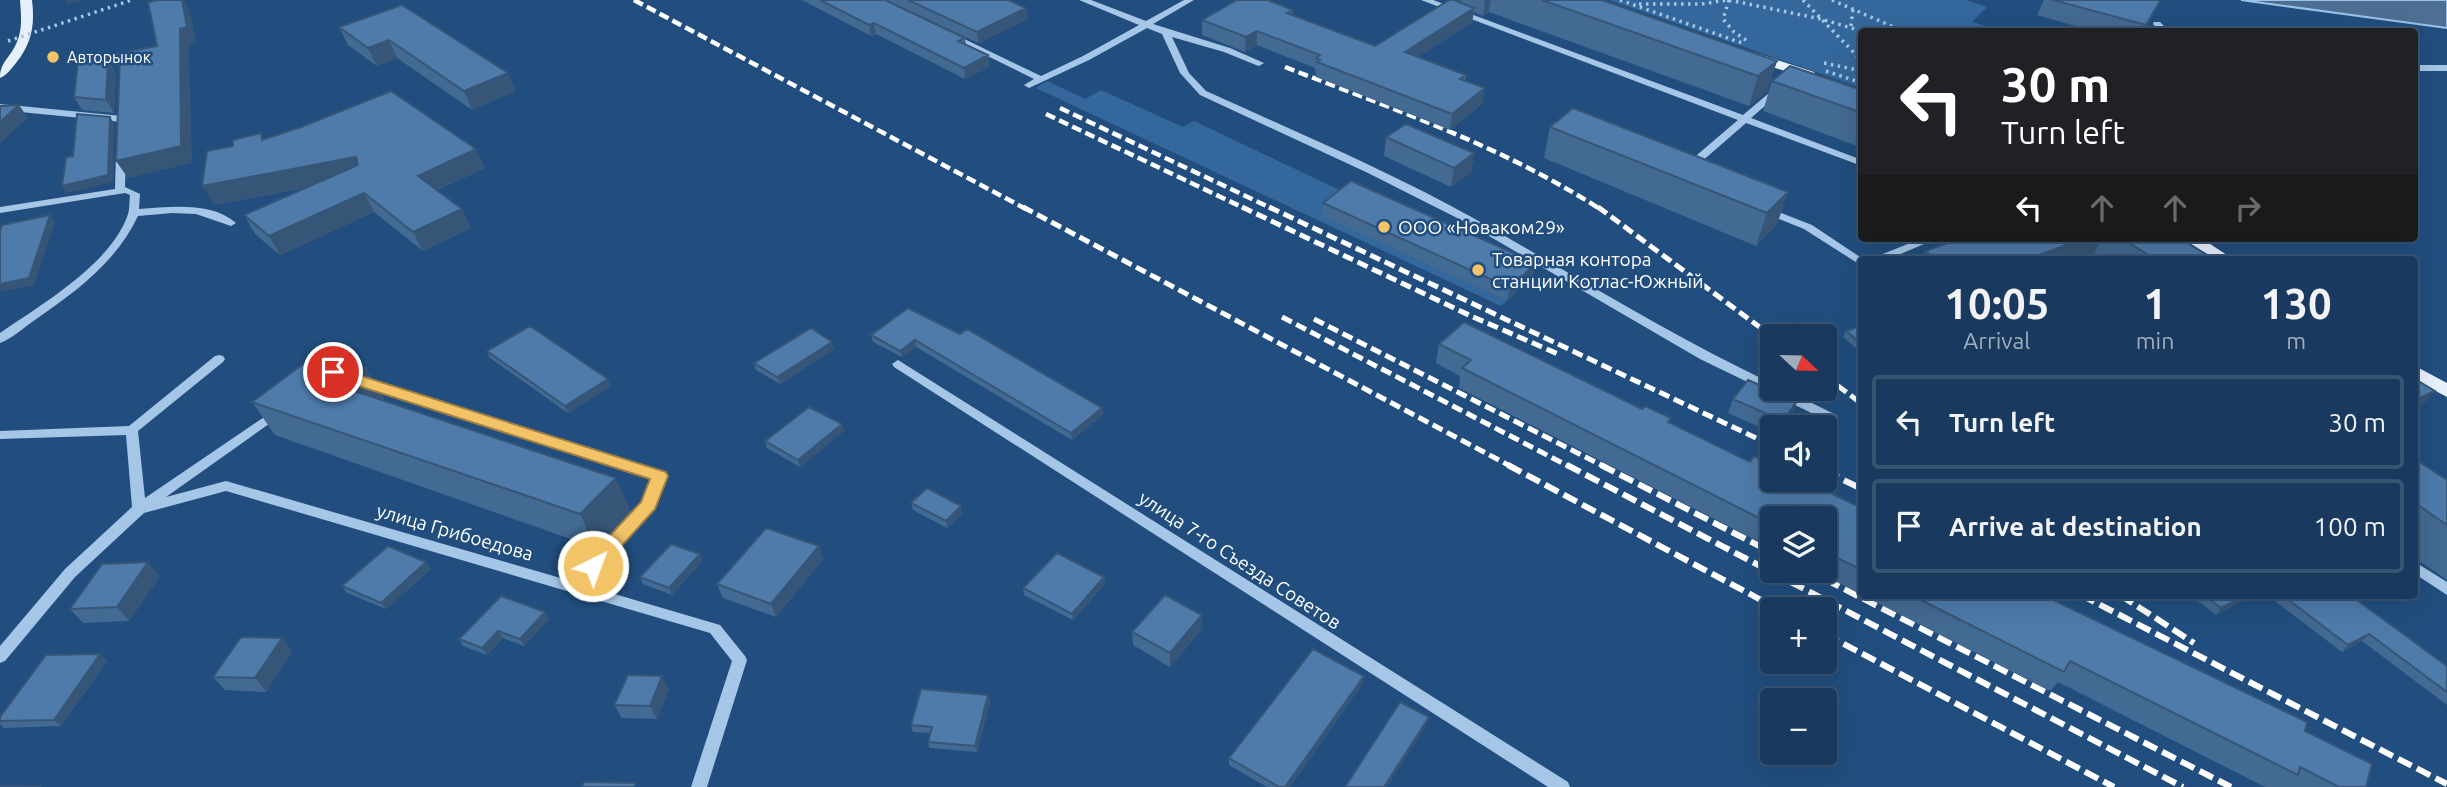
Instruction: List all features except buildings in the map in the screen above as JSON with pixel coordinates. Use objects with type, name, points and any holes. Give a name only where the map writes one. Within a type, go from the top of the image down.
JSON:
[{"type":"main road","points":[[0,74],[27,37],[29,26],[26,0]]},
{"type":"main road","points":[[1734,49],[1824,81]]},
{"type":"main road","points":[[2197,242],[2220,256]]},
{"type":"main road","points":[[2418,374],[2447,391]]},
{"type":"street","points":[[1083,0],[1166,32],[1259,63]]},
{"type":"street","points":[[1029,85],[1086,58],[1189,0]]},
{"type":"street","points":[[1424,0],[1858,161]]},
{"type":"street","points":[[2157,24],[2162,28]]},
{"type":"street","points":[[1166,32],[1185,75],[1192,85],[1203,93],[1372,171],[1469,220],[1704,356],[1826,415]]},
{"type":"street","points":[[947,34],[1041,79]]},
{"type":"street","points":[[2418,68],[2447,68]]},
{"type":"street","points":[[1693,180],[1681,174],[1799,72]]},
{"type":"street","points":[[0,107],[122,114],[121,131]]},
{"type":"street","points":[[120,191],[121,144]]},
{"type":"street","points":[[0,210],[126,190],[135,194],[134,213],[119,242],[97,267],[0,339]]},
{"type":"street","points":[[1757,206],[1808,227],[1858,260]]},
{"type":"street","points":[[134,213],[190,210],[216,215],[231,223]]},
{"type":"street","points":[[1887,256],[1923,242]]},
{"type":"street","points":[[0,435],[132,430],[219,359]]},
{"type":"street","name":"улица 7-го Съезда Советов","points":[[898,365],[1562,787]]},
{"type":"street","points":[[346,376],[660,476],[649,505],[574,587]]},
{"type":"street","points":[[0,657],[70,573],[139,509],[290,403]]},
{"type":"street","points":[[132,430],[139,509]]},
{"type":"street","name":"улица Грибоедова","points":[[139,509],[226,486],[715,629],[740,660],[699,787]]},
{"type":"street","points":[[2418,569],[2447,589]]},
{"type":"path","points":[[8,41],[132,0]]},
{"type":"path","points":[[1729,0],[1723,19],[1734,32],[1751,44]]},
{"type":"path","points":[[1628,3],[1654,6],[1729,0],[1858,29]]},
{"type":"path","points":[[1803,0],[1856,55]]},
{"type":"path","points":[[1825,0],[1896,28]]},
{"type":"path","points":[[1851,26],[1853,9]]},
{"type":"shaded area","points":[[1609,0],[1966,0],[1987,7],[1972,22],[1992,28],[1858,28],[1858,87]]},
{"type":"shaded area","points":[[2241,0],[2447,0],[2447,28]]},
{"type":"shaded area","points":[[1047,81],[1085,99],[1101,90],[1183,127],[1194,121],[1350,195],[1323,216],[1507,301],[1501,306],[1036,88]]},
{"type":"railway","points":[[634,0],[1026,209]]},
{"type":"railway","points":[[1285,67],[1486,147],[1600,209]]},
{"type":"railway","points":[[1060,108],[1273,209]]},
{"type":"railway","points":[[1046,114],[1246,209]]},
{"type":"railway","points":[[1023,207],[1512,467]]},
{"type":"railway","points":[[1242,207],[1471,316],[1558,354]]},
{"type":"railway","points":[[1269,207],[1760,440]]},
{"type":"railway","points":[[1598,207],[1760,327]]},
{"type":"railway","points":[[1282,317],[1570,467]]},
{"type":"railway","points":[[1314,319],[1605,467]]},
{"type":"railway","points":[[1838,386],[1858,401]]},
{"type":"railway","points":[[1508,465],[1760,599]]},
{"type":"railway","points":[[1567,465],[2183,787]]},
{"type":"railway","points":[[1601,465],[1760,546]]},
{"type":"railway","points":[[1837,477],[1858,487]]},
{"type":"railway","points":[[1832,583],[1858,596]]},
{"type":"railway","points":[[1864,599],[2231,787]]},
{"type":"railway","points":[[2089,599],[2447,784]]},
{"type":"railway","points":[[2126,599],[2194,643]]},
{"type":"railway","points":[[1837,640],[2114,787]]},
{"type":"place","name":"Авторынок","points":[[53,57]]},
{"type":"place","name":"ООО «Новаком29»","points":[[1384,227]]},
{"type":"place","name":"Товарная контора станции Котлас-Южный","points":[[1478,270]]},
{"type":"route","points":[[333,372],[660,476],[649,505],[593,566]]}]
